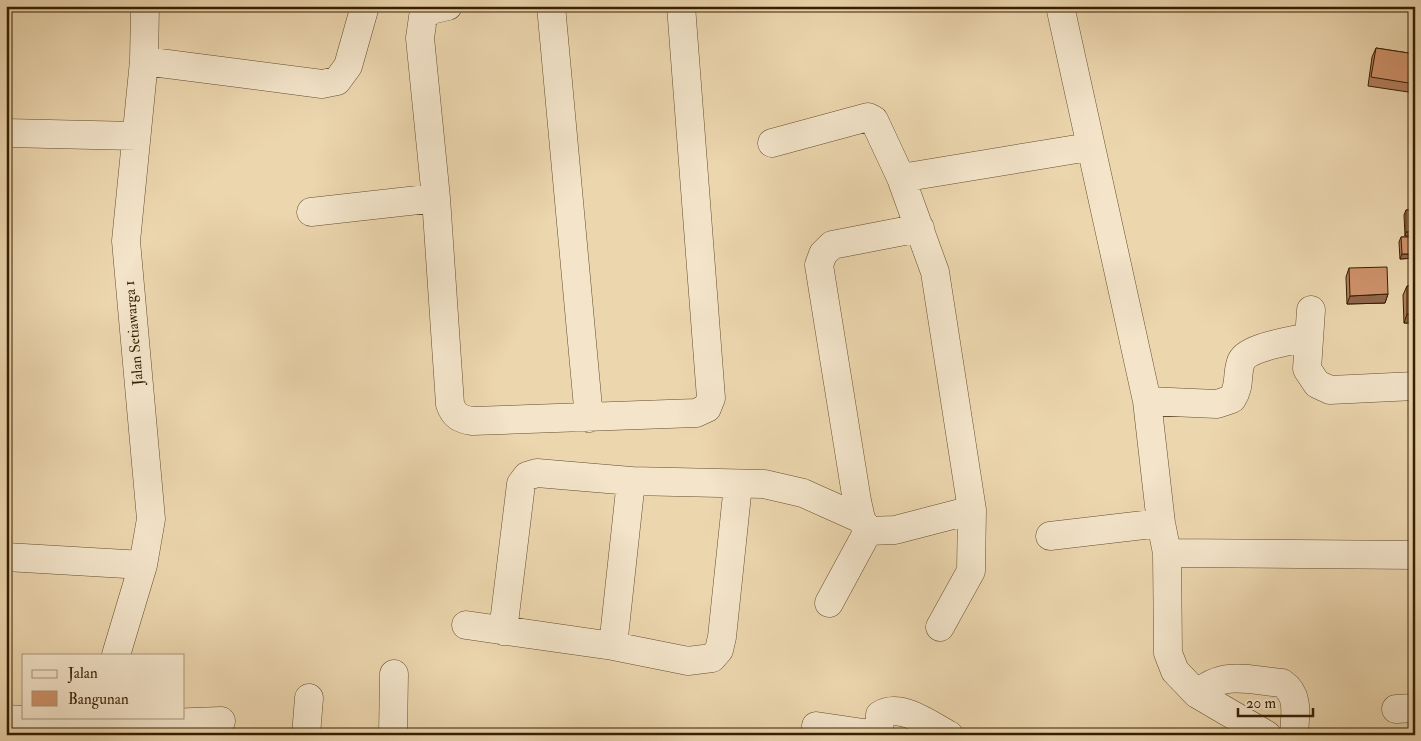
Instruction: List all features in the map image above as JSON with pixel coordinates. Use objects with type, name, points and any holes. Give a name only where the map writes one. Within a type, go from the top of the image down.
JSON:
[{"type":"street","name":"Jalan Setiawarga 1","points":[[116,654],[144,565],[151,519],[126,241],[144,61],[145,6]]},
{"type":"street","points":[[144,61],[322,84],[337,81],[348,66],[365,6]]},
{"type":"street","points":[[448,6],[431,10],[423,17],[420,38],[436,198],[450,404],[452,412],[460,419],[472,421],[696,413],[707,408],[711,398],[681,6]]},
{"type":"street","points":[[551,6],[589,418]]},
{"type":"street","points":[[1060,6],[1147,401],[1161,522],[1167,552],[1168,653],[1175,671],[1197,694],[1266,735]]},
{"type":"street","points":[[772,143],[868,117],[874,120],[901,178],[920,228],[935,272],[972,510],[970,571],[940,627]]},
{"type":"street","points":[[6,133],[136,136]]},
{"type":"street","points":[[901,178],[1090,147]]},
{"type":"street","points":[[311,212],[436,198]]},
{"type":"street","points":[[829,603],[865,525],[856,501],[819,265],[823,254],[832,245],[920,228]]},
{"type":"street","points":[[1311,310],[1307,369],[1317,384],[1330,390],[1415,386]]},
{"type":"street","points":[[1147,401],[1217,404],[1232,399],[1238,389],[1241,359],[1249,351],[1308,337]]},
{"type":"street","points":[[503,631],[521,484],[527,476],[537,473],[631,481],[738,485],[764,484],[803,493],[865,525],[895,530],[972,510]]},
{"type":"street","points":[[613,646],[631,481]]},
{"type":"street","points":[[466,625],[613,646],[688,661],[712,658],[719,650],[722,637],[738,485]]},
{"type":"street","points":[[1050,536],[1161,522]]},
{"type":"street","points":[[1167,552],[1415,555]]},
{"type":"street","points":[[6,557],[144,565]]},
{"type":"street","points":[[393,735],[394,674]]},
{"type":"street","points":[[1197,694],[1206,686],[1222,678],[1282,683],[1290,688],[1294,697],[1294,735]]},
{"type":"street","points":[[306,735],[309,698]]},
{"type":"street","points":[[816,726],[878,735],[880,714],[891,710],[907,714],[949,735]]},
{"type":"street","points":[[6,719],[112,726],[221,722]]},
{"type":"building","points":[[1376,48],[1415,54],[1415,84],[1371,77]]},
{"type":"building","points":[[1406,210],[1415,210],[1415,231],[1406,232]]},
{"type":"building","points":[[1401,237],[1415,237],[1415,254],[1402,254]]},
{"type":"building","points":[[1387,267],[1388,294],[1350,296],[1349,268]]},
{"type":"building","points":[[1407,286],[1415,286],[1415,314],[1407,314]]}]
